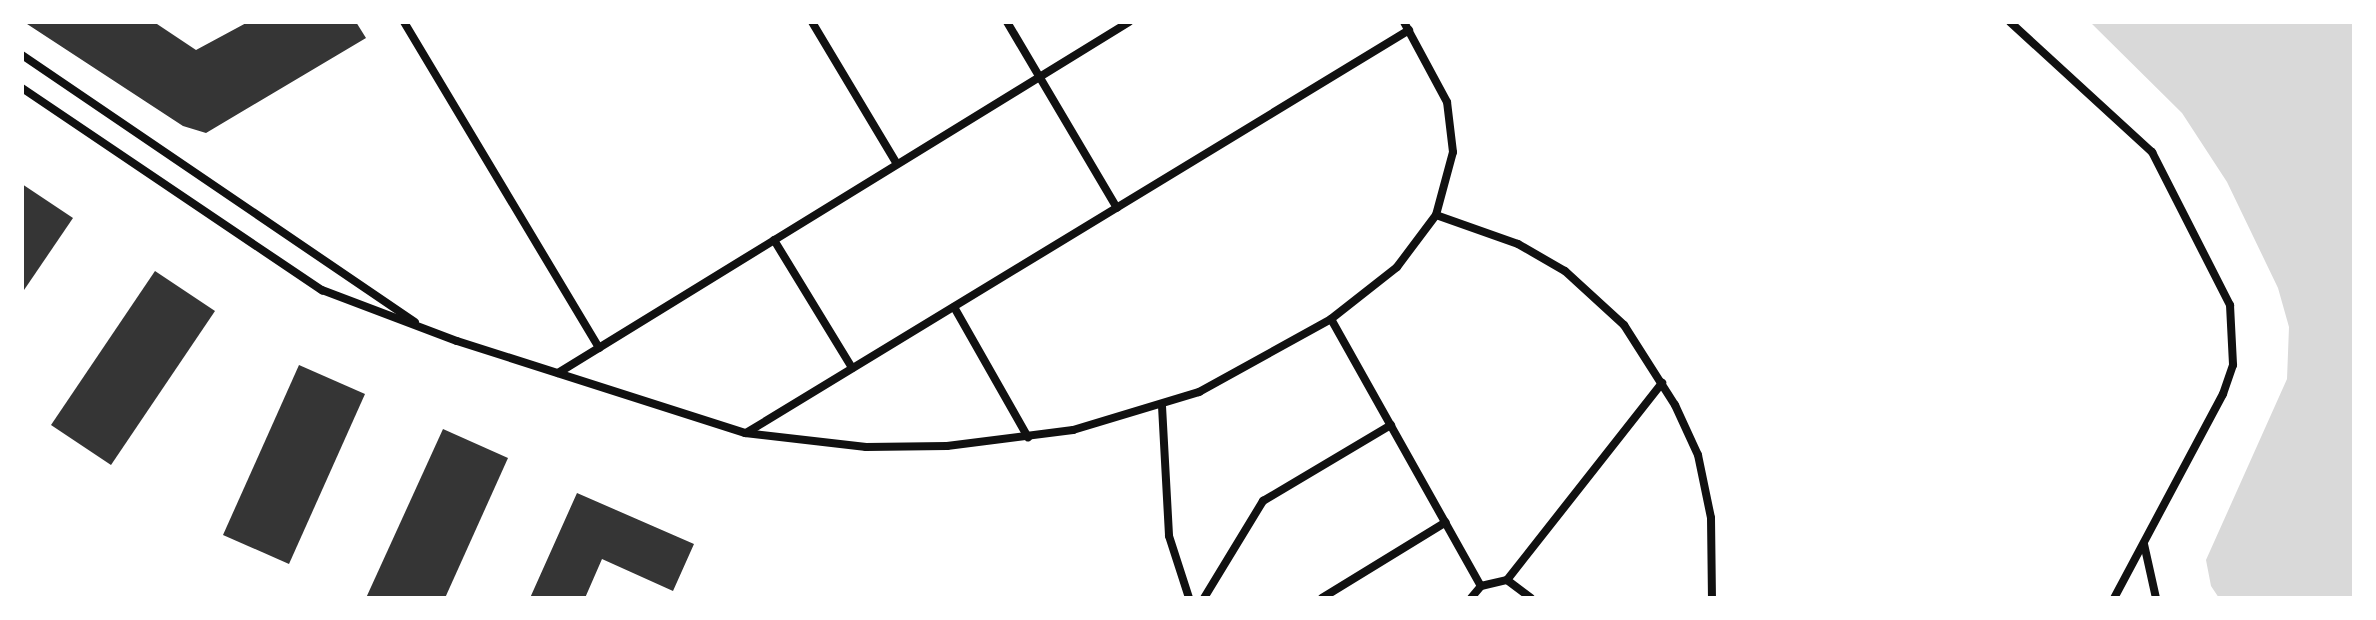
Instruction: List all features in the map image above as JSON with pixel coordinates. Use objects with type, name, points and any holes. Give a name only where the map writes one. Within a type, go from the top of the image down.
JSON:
[{"type":"street","points":[[404,22],[599,348]]},
{"type":"street","points":[[812,22],[897,164]]},
{"type":"street","points":[[1007,22],[1117,208]]},
{"type":"street","points":[[558,373],[1129,22]]},
{"type":"street","points":[[2010,22],[2152,152],[2230,305],[2235,335],[2223,394],[2114,598]]},
{"type":"street","points":[[22,88],[322,290],[426,329],[745,433],[906,447],[1028,437],[1162,406],[1234,376],[1331,319],[1397,267],[1436,215],[1453,152],[1452,126],[1438,83],[1406,26],[1117,208],[745,433]]},
{"type":"street","points":[[22,55],[426,329]]},
{"type":"street","points":[[1436,215],[1518,244],[1576,279],[1624,325],[1687,428],[1706,485],[1714,550],[1712,598]]},
{"type":"street","points":[[774,240],[852,368]]},
{"type":"street","points":[[954,307],[1028,437]]},
{"type":"street","points":[[1331,319],[1481,586]]},
{"type":"street","points":[[1471,598],[1481,586],[1507,580],[1662,383]]},
{"type":"street","points":[[1162,406],[1169,536],[1189,598]]},
{"type":"street","points":[[1204,598],[1263,501],[1391,425]]},
{"type":"street","points":[[1322,598],[1446,522]]},
{"type":"street","points":[[2144,542],[2156,598]]},
{"type":"street","points":[[1507,580],[1531,598]]},
{"type":"shaded area","points":[[2090,22],[2354,22],[2354,598],[2219,598],[2211,586],[2206,560],[2287,379],[2289,327],[2278,288],[2227,182],[2182,113]]},
{"type":"building","points":[[24,22],[154,22],[196,50],[248,22],[356,22],[366,38],[206,133],[183,126]]},
{"type":"building","points":[[22,184],[73,218],[22,293]]},
{"type":"building","points":[[155,271],[215,311],[111,465],[51,425]]},
{"type":"building","points":[[299,365],[365,394],[289,564],[223,535]]},
{"type":"building","points":[[443,429],[508,458],[445,598],[366,598]]},
{"type":"building","points":[[577,493],[694,544],[673,591],[602,559],[585,598],[530,598]]}]
